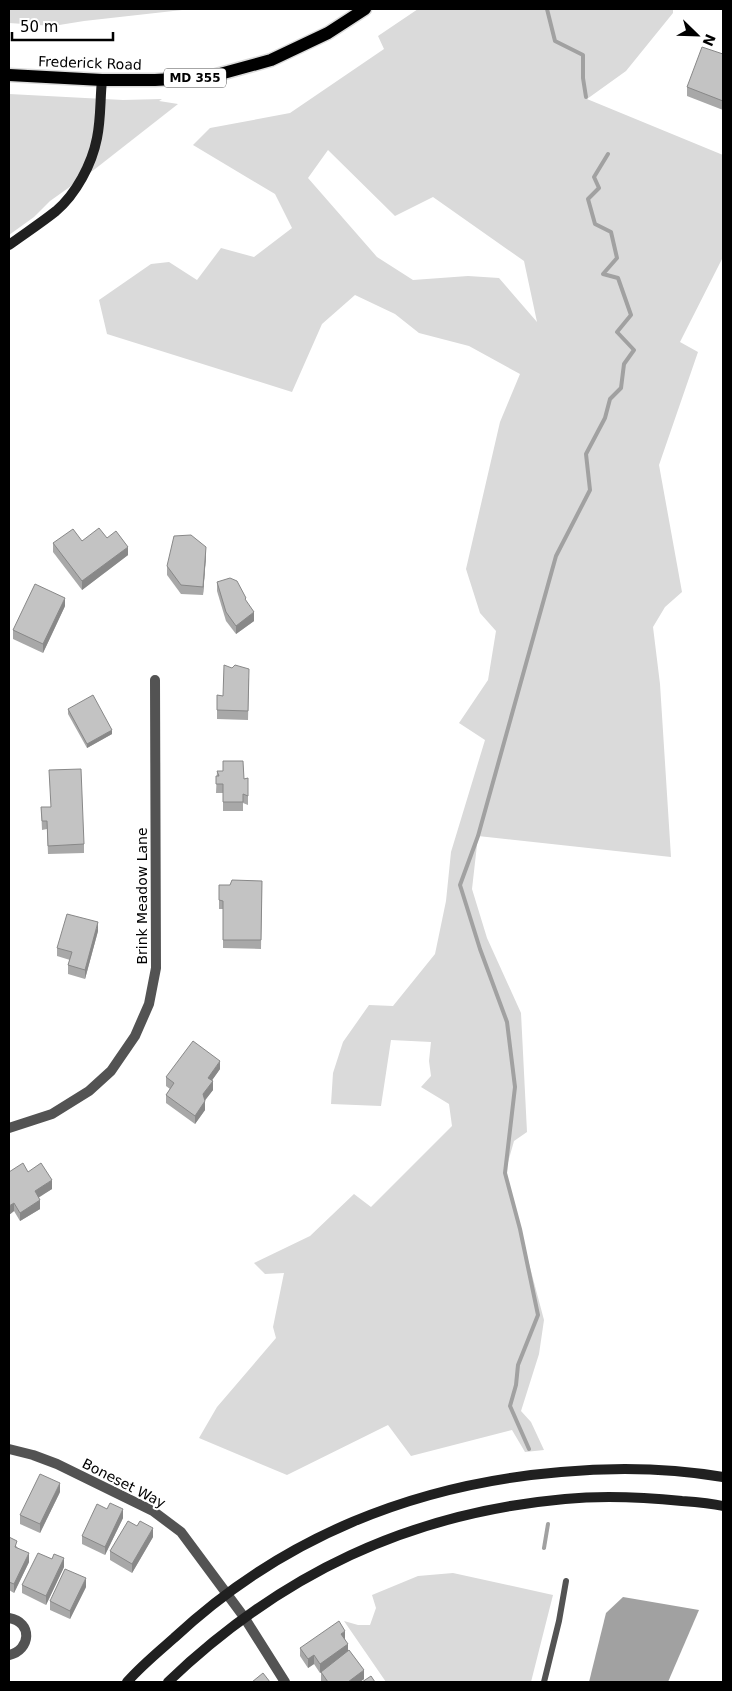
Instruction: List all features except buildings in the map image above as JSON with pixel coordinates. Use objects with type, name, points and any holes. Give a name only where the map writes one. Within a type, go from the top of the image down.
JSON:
[{"type":"main road","name":"Frederick Road","points":[[9,74],[102,80],[209,77],[271,60],[328,33],[365,9]]},
{"type":"main road","points":[[9,245],[57,210],[77,186],[86,171],[93,156],[98,136],[102,80]]},
{"type":"main road","points":[[127,1682],[190,1623],[227,1592],[285,1555],[341,1526],[384,1509],[450,1489],[524,1475],[598,1469],[677,1471],[723,1477]]},
{"type":"main road","points":[[168,1682],[195,1656],[244,1617],[295,1584],[338,1560],[392,1537],[449,1518],[522,1503],[593,1496],[644,1497],[723,1506]]},
{"type":"street","name":"Brink Meadow Lane","points":[[9,1128],[52,1114],[90,1091],[111,1071],[135,1036],[149,1004],[156,968],[155,680]]},
{"type":"street","name":"Boneset Way","points":[[9,1449],[57,1464],[153,1511],[181,1532],[227,1592],[285,1682]]},
{"type":"street","points":[[9,1618],[14,1619],[25,1628],[26,1636],[22,1649],[16,1654],[9,1655]]},
{"type":"lane","points":[[544,1682],[566,1581]]},
{"type":"shaded area","points":[[9,9],[191,9],[53,26],[9,23]]},
{"type":"shaded area","points":[[418,9],[673,9],[673,13],[626,71],[587,99],[723,155],[723,257],[680,342],[698,352],[659,465],[682,592],[665,607],[653,627],[660,684],[671,857],[478,836],[472,889],[487,938],[521,1013],[527,1132],[514,1141],[505,1173],[544,1320],[539,1354],[521,1411],[531,1422],[544,1450],[525,1452],[512,1430],[411,1456],[388,1425],[287,1475],[199,1438],[217,1407],[276,1338],[273,1327],[284,1273],[265,1274],[254,1263],[310,1236],[354,1194],[371,1207],[452,1126],[449,1104],[421,1087],[431,1076],[429,1061],[431,1042],[391,1040],[381,1106],[331,1104],[333,1073],[343,1042],[369,1005],[393,1006],[435,954],[446,901],[451,852],[485,740],[459,723],[488,680],[496,631],[480,613],[466,569],[500,422],[520,374],[469,346],[419,333],[395,314],[355,295],[322,324],[292,392],[107,334],[99,300],[151,264],[169,262],[197,280],[221,248],[254,257],[292,228],[275,194],[193,145],[210,128],[290,113],[384,49],[378,36]],"holes":[[[328,150],[395,216],[433,197],[524,261],[537,322],[499,278],[468,276],[413,280],[377,257],[308,178]]]},
{"type":"shaded area","points":[[9,94],[123,100],[162,99],[159,101],[178,104],[95,169],[50,201],[34,217],[9,235]]},
{"type":"shaded area","points":[[453,1573],[553,1595],[531,1682],[386,1682],[344,1621],[358,1625],[370,1625],[376,1608],[372,1595],[418,1576]]},
{"type":"shaded area","points":[[623,1597],[699,1610],[668,1682],[589,1682],[606,1613]]},
{"type":"waterway","points":[[547,9],[555,41],[583,55],[583,78],[586,97]]},
{"type":"waterway","points":[[529,1449],[510,1406],[516,1385],[518,1365],[538,1315],[520,1229],[505,1173],[515,1087],[507,1022],[480,949],[460,885],[478,836],[556,556],[590,490],[586,454],[605,418],[610,399],[621,388],[624,364],[634,350],[617,332],[631,315],[618,278],[603,274],[617,258],[611,232],[595,224],[588,199],[599,188],[594,177],[608,154]]},
{"type":"waterway","points":[[544,1548],[548,1524]]}]
